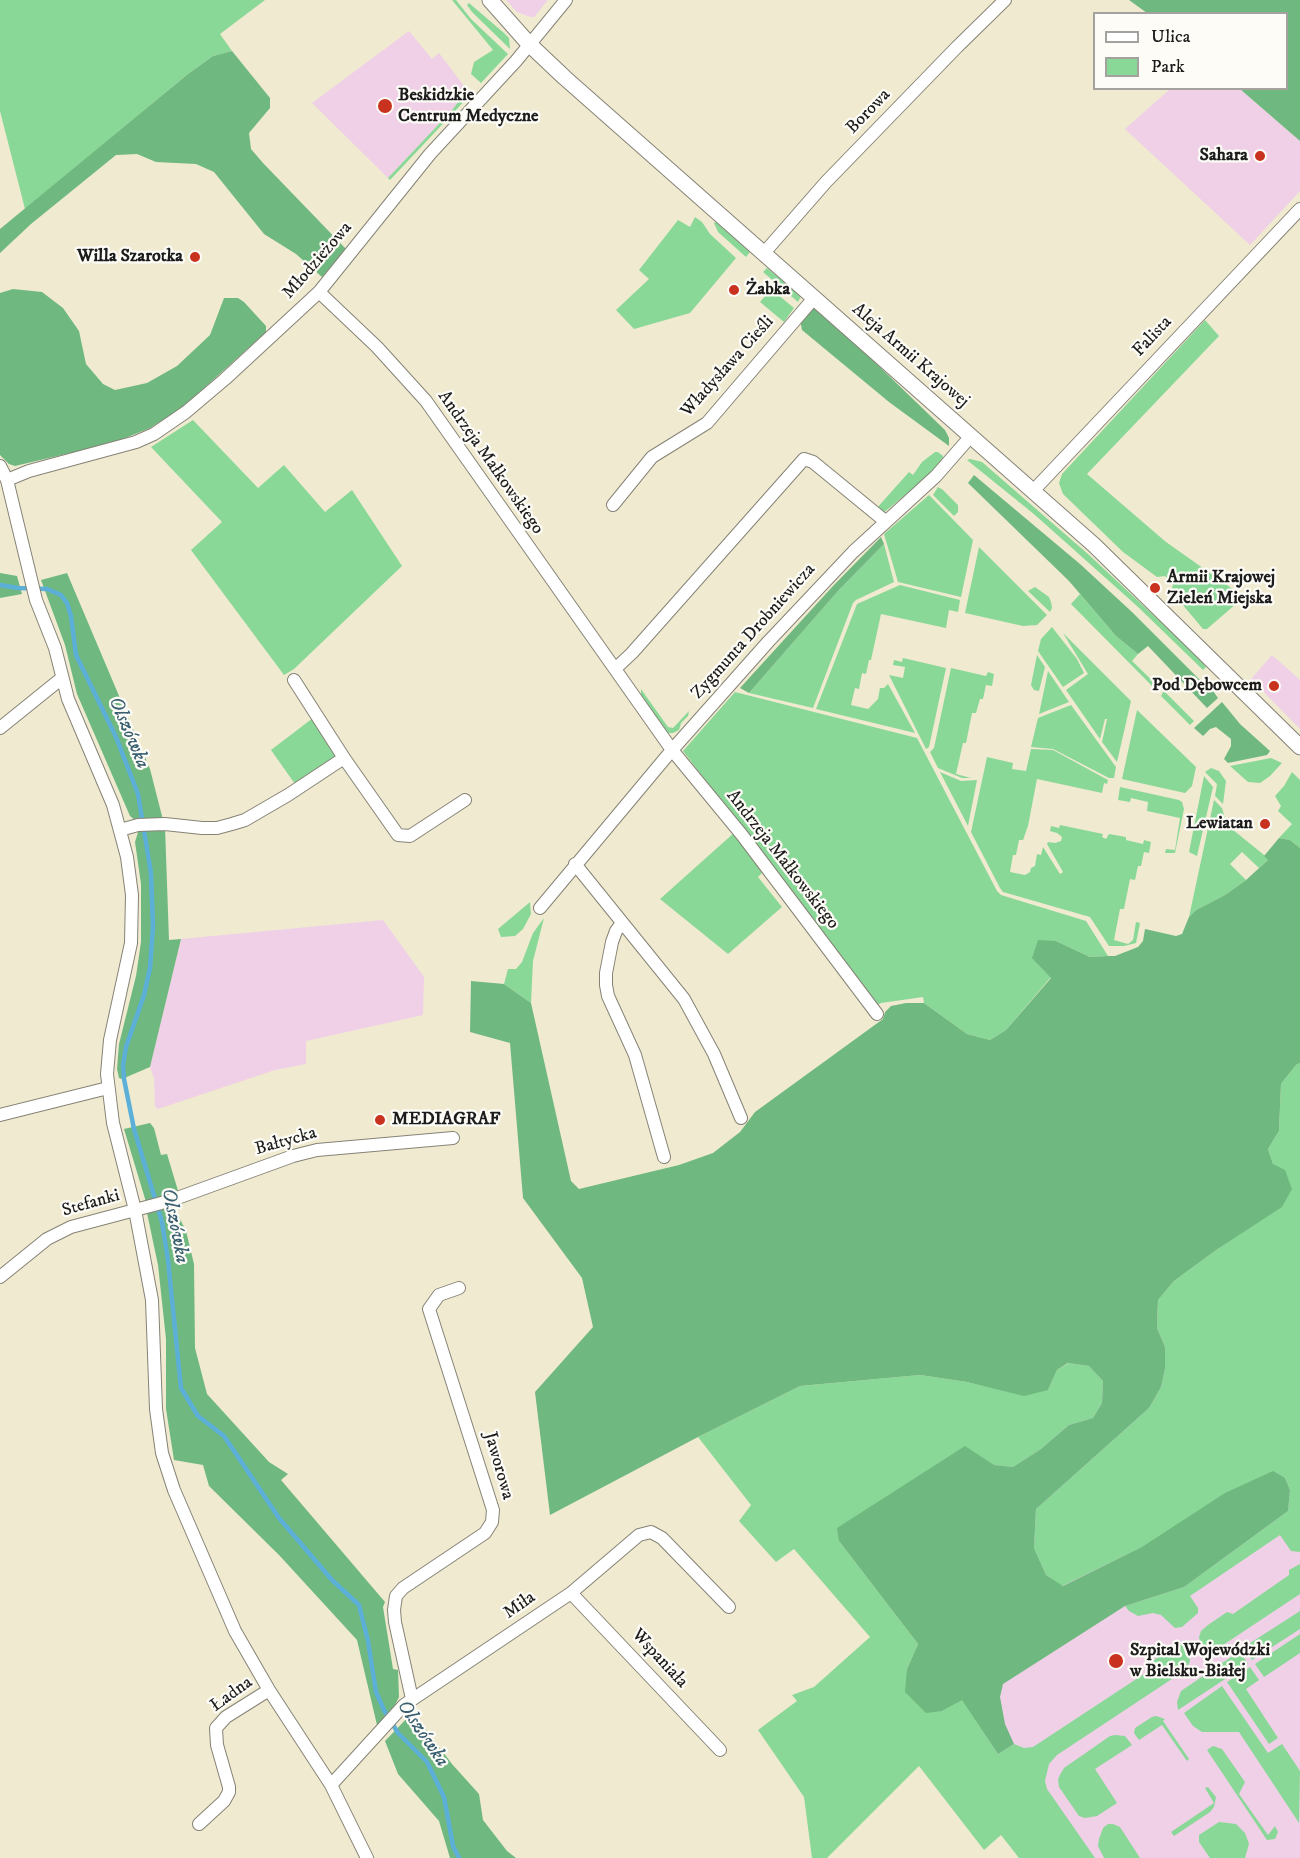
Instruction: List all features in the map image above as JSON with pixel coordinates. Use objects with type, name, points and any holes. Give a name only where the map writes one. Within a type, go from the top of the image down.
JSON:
[{"type":"street","name":"Aleja Armii Krajowej","points":[[490,0],[529,44],[565,78],[1142,590],[1300,747]]},
{"type":"street","name":"Młodzieżowa","points":[[7,480],[29,471],[115,450],[154,434],[186,412],[225,379],[319,292],[430,154],[516,61],[566,0]]},
{"type":"street","name":"Borowa","points":[[764,253],[826,182],[1005,0]]},
{"type":"street","name":"Falista","points":[[1033,491],[1300,209]]},
{"type":"street","name":"Andrzeja Małkowskiego","points":[[319,292],[377,347],[426,401],[672,750],[742,835],[878,1014]]},
{"type":"street","name":"Władysława Cieśli","points":[[613,505],[652,457],[707,423],[814,298]]},
{"type":"street","name":"Zygmunta Drobniewicza","points":[[540,908],[672,750],[788,620],[885,521],[936,476],[971,436]]},
{"type":"street","points":[[615,669],[632,653],[804,459],[813,462],[885,521]]},
{"type":"street","points":[[0,466],[7,480],[36,600],[55,648],[68,699],[113,805],[130,875],[132,929],[109,1049],[108,1088],[113,1123],[135,1210],[152,1300],[156,1409],[162,1453],[174,1490],[235,1631],[269,1690],[331,1785],[367,1858]]},
{"type":"street","points":[[0,729],[62,678]]},
{"type":"street","points":[[294,680],[344,758],[398,835],[410,836],[465,800]]},
{"type":"street","points":[[120,830],[138,825],[165,824],[217,828],[232,824],[288,795],[344,758]]},
{"type":"street","points":[[575,864],[684,999],[714,1054],[741,1118]]},
{"type":"street","points":[[622,923],[612,942],[606,985],[608,996],[635,1055],[664,1157]]},
{"type":"street","points":[[0,1115],[108,1088]]},
{"type":"street","name":"Bałtycka","points":[[135,1210],[169,1201],[293,1156],[317,1150],[453,1138]]},
{"type":"street","name":"Stefanki","points":[[0,1277],[57,1233],[135,1210]]},
{"type":"street","name":"Jaworowa","points":[[408,1702],[395,1622],[396,1596],[403,1588],[485,1533],[492,1522],[493,1510],[429,1309],[439,1295],[459,1288]]},
{"type":"street","name":"Miła","points":[[331,1785],[408,1702],[571,1593],[639,1535],[651,1532],[662,1538],[729,1606]]},
{"type":"street","name":"Wspaniała","points":[[571,1593],[720,1750]]},
{"type":"street","name":"Ładna","points":[[199,1824],[224,1801],[229,1792],[216,1728],[226,1717],[269,1690]]},
{"type":"shaded area","points":[[506,0],[548,0],[534,17],[530,17],[517,12]]},
{"type":"shaded area","name":"Beskidzkie Centrum Medyczne","points":[[409,31],[432,59],[439,53],[467,90],[453,109],[388,178],[312,103]]},
{"type":"shaded area","points":[[1169,90],[1241,90],[1300,141],[1300,191],[1250,245],[1125,129]]},
{"type":"shaded area","points":[[1272,655],[1300,680],[1300,729],[1251,679]]},
{"type":"shaded area","points":[[383,920],[424,977],[423,1015],[306,1041],[306,1064],[275,1070],[158,1109],[155,1107],[154,1078],[150,1067],[181,939]]},
{"type":"shaded area","name":"Szpital Wojewódzki w Bielsku-Białej","points":[[1300,1220],[1300,1858],[1066,1858],[844,1529]]},
{"type":"green space","points":[[0,0],[265,0],[220,34],[232,51],[213,56],[188,74],[25,209],[0,111]]},
{"type":"green space","points":[[452,0],[456,0],[471,19],[508,54],[481,83],[471,74],[474,62],[493,50]]},
{"type":"green space","points":[[1129,0],[1300,0],[1300,141],[1241,90],[1288,90],[1288,12],[1146,12]]},
{"type":"green space","points":[[469,3],[509,38],[510,49],[472,12],[467,5]]},
{"type":"green space","points":[[232,51],[270,98],[270,108],[249,133],[251,149],[346,249],[322,277],[296,254],[264,234],[214,172],[196,164],[156,162],[137,154],[116,155],[31,224],[0,253],[0,229],[188,74],[213,56]]},
{"type":"green space","points":[[467,90],[470,95],[390,180],[388,178],[453,109]]},
{"type":"green space","points":[[695,217],[736,258],[690,313],[634,329],[616,310],[649,279],[639,270],[678,220],[690,227]]},
{"type":"green space","points":[[716,222],[750,252],[746,257],[718,232],[714,223]]},
{"type":"green space","points":[[767,268],[801,296],[798,302],[763,272]]},
{"type":"green space","points":[[13,289],[42,292],[63,308],[79,331],[86,364],[103,384],[115,390],[147,383],[177,366],[210,335],[224,298],[238,298],[244,302],[266,326],[266,332],[182,408],[150,428],[113,443],[15,466],[9,464],[0,455],[0,293]]},
{"type":"green space","points":[[771,289],[794,308],[784,322],[760,302]]},
{"type":"green space","points":[[812,308],[858,346],[945,430],[949,438],[949,446],[889,402],[802,330],[800,319]]},
{"type":"green space","points":[[1205,320],[1219,336],[1087,474],[1166,542],[1244,597],[1207,629],[1203,629],[1171,591],[1173,585],[1165,576],[1157,577],[1123,552],[1063,494],[1059,483],[1062,474]]},
{"type":"green space","points":[[193,420],[258,488],[284,465],[325,512],[352,490],[402,566],[294,669],[284,675],[191,550],[222,522],[151,447]]},
{"type":"green space","points":[[935,452],[943,456],[943,460],[933,472],[882,514],[876,509],[909,472],[913,475],[922,462]]},
{"type":"green space","points":[[967,460],[982,462],[1088,554],[1206,667],[1203,670],[1137,606],[1035,515]]},
{"type":"green space","points":[[974,475],[1080,564],[1203,683],[1206,681],[1218,698],[1207,708],[1148,646],[1138,654],[1116,636],[1069,581],[968,483]]},
{"type":"green space","points":[[938,487],[958,505],[958,512],[954,516],[933,495]]},
{"type":"green space","points":[[929,495],[973,540],[961,597],[898,582],[884,534]]},
{"type":"green space","points":[[881,537],[884,544],[838,591],[749,693],[740,688],[833,586]]},
{"type":"green space","points":[[884,544],[894,582],[853,603],[813,708],[749,693],[838,591]]},
{"type":"green space","points":[[979,547],[1047,615],[1037,625],[1023,626],[965,613]]},
{"type":"green space","points":[[0,573],[17,576],[22,594],[0,598]]},
{"type":"green space","points":[[67,573],[150,769],[163,820],[136,821],[130,816],[77,694],[65,645],[41,580]]},
{"type":"green space","points":[[900,585],[960,600],[958,612],[949,610],[946,628],[881,614],[871,660],[869,660],[866,674],[862,673],[859,689],[855,688],[851,705],[868,709],[878,699],[880,688],[888,684],[915,733],[816,709],[857,604]]},
{"type":"green space","points":[[1035,587],[1049,597],[1052,608],[1050,612],[1028,591]]},
{"type":"green space","points":[[1080,594],[1116,636],[1138,654],[1132,661],[1158,686],[1157,689],[1071,604]]},
{"type":"green space","points":[[1052,627],[1077,659],[1084,673],[1063,687],[1038,651],[1041,639]]},
{"type":"green space","points":[[1063,633],[1131,701],[1117,762],[1102,742],[1107,719],[1105,719],[1100,739],[1066,690],[1088,674]]},
{"type":"green space","points":[[1037,655],[1045,667],[1039,691],[1034,690],[1031,685]]},
{"type":"green space","points":[[903,658],[946,668],[929,747],[926,749],[889,675],[903,678],[905,667],[893,665],[894,660],[902,662]]},
{"type":"green space","points":[[951,668],[986,676],[988,672],[994,674],[992,686],[986,685],[983,699],[980,699],[976,713],[972,713],[966,743],[963,743],[956,774],[971,778],[962,778],[938,768],[930,752],[934,748]]},
{"type":"green space","points":[[1048,671],[1069,702],[1039,714]]},
{"type":"green space","points":[[641,689],[668,727],[673,728],[689,711],[679,730],[667,733],[641,697]]},
{"type":"green space","points":[[735,692],[917,738],[997,891],[1001,895],[1086,921],[1108,956],[1090,957],[1056,941],[1043,969],[1051,977],[1006,1030],[990,1040],[967,1034],[924,1003],[923,997],[877,1005],[683,751]]},
{"type":"green space","points":[[1163,692],[1194,721],[1190,725],[1161,696]]},
{"type":"green space","points":[[1222,702],[1240,724],[1270,751],[1267,755],[1228,763],[1224,759],[1231,746],[1231,739],[1216,727],[1203,736],[1194,728]]},
{"type":"green space","points":[[1071,705],[1116,767],[1114,778],[1109,778],[1053,749],[1031,747],[1038,718]]},
{"type":"green space","points":[[1137,710],[1196,767],[1192,786],[1185,793],[1122,779]]},
{"type":"green space","points":[[313,718],[334,754],[334,758],[295,784],[271,750]]},
{"type":"green space","points":[[1031,749],[1053,750],[1108,780],[1107,784],[1104,783],[1102,793],[1037,779],[1028,826],[1023,840],[1019,840],[1016,855],[1013,855],[1010,872],[1025,875],[1030,872],[1035,866],[1037,854],[1041,855],[1043,847],[1060,874],[1063,872],[1047,844],[1061,841],[1062,837],[1050,831],[1051,826],[1059,828],[1060,825],[1103,834],[1102,837],[1106,839],[1109,834],[1126,837],[1126,840],[1143,844],[1144,840],[1151,842],[1149,853],[1144,852],[1141,866],[1138,866],[1135,880],[1130,879],[1124,909],[1120,909],[1114,940],[1128,944],[1133,940],[1136,922],[1140,923],[1136,943],[1124,946],[1109,946],[1090,917],[1003,892],[1000,888],[971,832],[987,757],[1013,763],[1012,769],[1026,771]]},
{"type":"green space","points":[[1271,758],[1282,763],[1260,783],[1248,782],[1230,766]]},
{"type":"green space","points":[[1211,768],[1219,771],[1226,781],[1223,804],[1215,796],[1217,784],[1205,772]]},
{"type":"green space","points":[[940,772],[961,781],[977,780],[968,826]]},
{"type":"green space","points":[[1292,772],[1300,780],[1300,848],[1290,840],[1279,838],[1292,824],[1278,811],[1281,806],[1275,796]]},
{"type":"green space","points":[[1204,776],[1213,787],[1197,856],[1189,852]]},
{"type":"green space","points":[[1120,787],[1182,802],[1184,809],[1175,853],[1165,853],[1166,849],[1175,850],[1180,818],[1147,811],[1148,802],[1131,798],[1130,802],[1118,800]]},
{"type":"green space","points":[[1214,800],[1222,808],[1227,825],[1269,859],[1259,868],[1242,852],[1230,864],[1246,880],[1225,895],[1196,910],[1189,917]]},
{"type":"green space","points":[[165,827],[169,940],[181,939],[150,1067],[122,1079],[119,1078],[117,1069],[119,1044],[136,976],[141,942],[141,884],[135,842],[139,829]]},
{"type":"green space","points":[[735,832],[764,871],[758,877],[782,907],[728,954],[660,899]]},
{"type":"green space","points":[[1279,838],[1290,840],[1300,848],[1300,1063],[1281,1084],[1279,1131],[1268,1149],[1273,1164],[1285,1170],[1292,1189],[1282,1207],[1174,1281],[1158,1300],[1157,1328],[1165,1347],[1165,1369],[1161,1387],[1149,1408],[1036,1509],[1034,1548],[1046,1575],[1063,1586],[1142,1547],[1225,1493],[1273,1471],[1285,1478],[1290,1490],[1288,1511],[1184,1587],[1125,1606],[1003,1684],[1000,1697],[1005,1724],[1014,1744],[998,1754],[962,1700],[942,1711],[926,1713],[905,1692],[907,1669],[918,1644],[839,1541],[837,1528],[965,1446],[994,1465],[1013,1467],[1041,1449],[1069,1425],[1093,1418],[1102,1403],[1103,1381],[1089,1366],[1068,1363],[1057,1370],[1048,1390],[1024,1396],[967,1382],[920,1375],[800,1386],[550,1515],[535,1392],[593,1327],[582,1278],[523,1198],[510,1043],[470,1032],[471,981],[504,984],[531,1003],[571,1181],[579,1189],[679,1165],[713,1153],[740,1132],[755,1112],[883,1019],[885,1012],[891,1006],[924,1003],[967,1034],[990,1040],[1006,1030],[1051,978],[1032,958],[1038,940],[1056,941],[1090,957],[1115,956],[1138,947],[1143,941],[1145,929],[1176,936],[1182,934],[1189,917],[1196,910],[1225,895],[1268,860],[1264,856]]},
{"type":"green space","points":[[530,902],[531,914],[523,929],[515,936],[501,937],[498,929]]},
{"type":"green space","points":[[544,918],[533,961],[531,1003],[504,984],[508,969],[516,969],[522,962],[533,933]]},
{"type":"green space","points":[[1300,1063],[1300,1552],[1291,1551],[1280,1535],[1190,1596],[1198,1608],[1198,1613],[1182,1627],[1175,1628],[1161,1615],[1153,1613],[1138,1616],[1125,1606],[1184,1587],[1288,1511],[1290,1490],[1285,1478],[1062,1586],[1046,1575],[1034,1548],[1036,1509],[1149,1408],[1161,1387],[1165,1369],[1165,1347],[1157,1328],[1158,1300],[1174,1281],[1219,1248],[1273,1164],[1268,1149],[1279,1131],[1281,1084]]},
{"type":"green space","points":[[150,1123],[154,1128],[161,1155],[167,1154],[179,1194],[146,1202],[124,1129]]},
{"type":"green space","points":[[173,1205],[186,1231],[194,1264],[195,1348],[207,1394],[269,1462],[288,1474],[281,1480],[385,1602],[383,1607],[393,1669],[398,1670],[399,1697],[393,1709],[377,1725],[357,1640],[279,1555],[209,1486],[203,1465],[174,1460],[166,1409],[166,1339],[158,1265],[147,1213]]},
{"type":"green space","points":[[1069,1363],[1089,1366],[1103,1381],[1102,1403],[1093,1418],[1069,1425],[1041,1449],[1013,1467],[994,1465],[839,1541],[918,1644],[907,1669],[942,1711],[962,1699],[998,1754],[1014,1744],[1024,1748],[1033,1747],[1147,1672],[1154,1660],[1176,1645],[1181,1644],[1186,1647],[1190,1661],[1187,1668],[1057,1755],[1049,1764],[1045,1781],[1047,1789],[1095,1858],[1019,1858],[1001,1835],[984,1850],[919,1766],[827,1858],[812,1858],[804,1797],[758,1730],[797,1701],[792,1695],[814,1687],[870,1637],[794,1549],[776,1562],[739,1521],[751,1505],[698,1437],[800,1386],[920,1375],[994,1388],[1048,1390],[1057,1370]]},
{"type":"green space","points":[[1300,1564],[1300,1594],[1217,1649],[1205,1647],[1200,1642],[1201,1631],[1208,1625],[1227,1612],[1233,1614],[1289,1575],[1289,1570]]},
{"type":"green space","points":[[1300,1611],[1300,1629],[1252,1660],[1244,1647]]},
{"type":"green space","points":[[1300,1634],[1300,1653],[1264,1677],[1255,1664]]},
{"type":"green space","points":[[1240,1651],[1248,1664],[1178,1710],[1177,1702],[1181,1691]]},
{"type":"green space","points":[[1250,1667],[1259,1680],[1246,1689],[1278,1738],[1269,1744],[1227,1682]]},
{"type":"green space","points":[[1222,1686],[1268,1753],[1282,1744],[1300,1771],[1299,1823],[1239,1732],[1202,1732],[1193,1726],[1184,1713]]},
{"type":"green space","points":[[413,1712],[452,1764],[479,1794],[483,1820],[507,1851],[516,1858],[450,1858],[439,1821],[398,1774],[385,1741]]},
{"type":"green space","points":[[1156,1716],[1165,1719],[1163,1721],[1189,1759],[1187,1761],[1162,1725],[1139,1740],[1134,1733],[1135,1728]]},
{"type":"green space","points":[[1110,1736],[1125,1736],[1132,1745],[1095,1769],[1117,1803],[1097,1816],[1085,1818],[1079,1816],[1059,1787],[1058,1779],[1064,1768]]},
{"type":"green space","points":[[1213,1746],[1222,1749],[1245,1782],[1239,1794],[1268,1835],[1275,1826],[1278,1832],[1275,1839],[1267,1840],[1207,1750]]},
{"type":"green space","points":[[1208,1787],[1216,1797],[1214,1807],[1174,1836],[1171,1832],[1214,1803],[1205,1788]]},
{"type":"green space","points":[[1219,1822],[1236,1824],[1245,1833],[1249,1844],[1245,1858],[1210,1858],[1199,1842],[1199,1835]]},
{"type":"green space","points":[[1108,1824],[1120,1827],[1140,1858],[1104,1858],[1098,1846],[1103,1828]]},
{"type":"waterway","name":"Olszówka","points":[[0,585],[47,589],[61,595],[67,603],[76,655],[116,737],[138,794],[151,873],[153,927],[150,968],[144,995],[126,1047],[123,1065],[124,1079],[134,1129],[162,1222],[181,1388],[198,1416],[224,1436],[279,1518],[332,1580],[359,1605],[368,1641],[376,1692],[398,1733],[427,1762],[444,1797],[453,1846],[459,1858]]},
{"type":"place","name":"Beskidzkie Centrum Medyczne","points":[[385,106]]},
{"type":"place","name":"Sahara","points":[[1260,156]]},
{"type":"place","name":"Willa Szarotka","points":[[195,257]]},
{"type":"place","name":"Żabka","points":[[734,290]]},
{"type":"place","name":"Armii Krajowej Zieleń Miejska","points":[[1155,588]]},
{"type":"place","name":"Pod Dębowcem","points":[[1274,686]]},
{"type":"place","name":"Lewiatan","points":[[1265,824]]},
{"type":"place","name":"MEDIAGRAF","points":[[380,1120]]},
{"type":"place","name":"Szpital Wojewódzki w Bielsku-Białej","points":[[1116,1661]]}]
